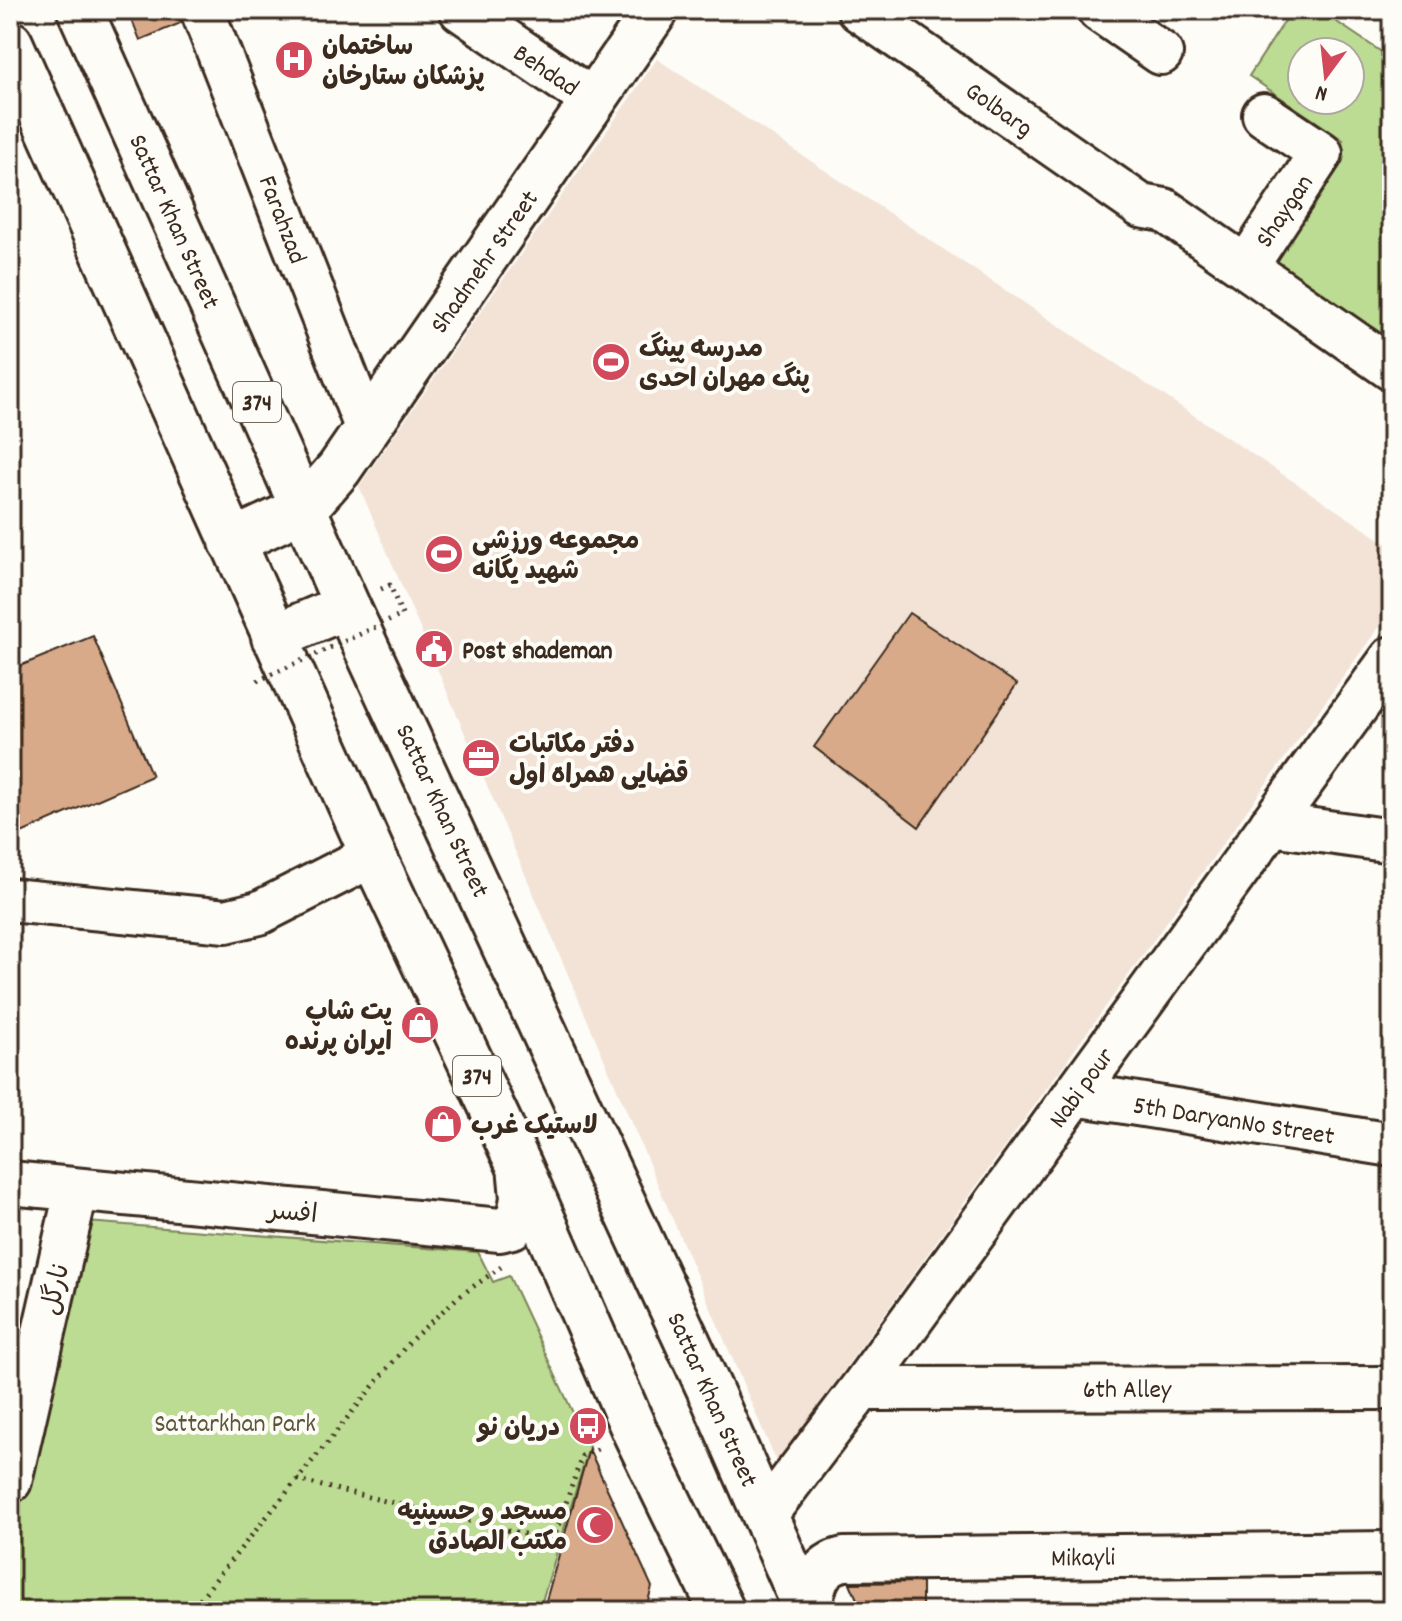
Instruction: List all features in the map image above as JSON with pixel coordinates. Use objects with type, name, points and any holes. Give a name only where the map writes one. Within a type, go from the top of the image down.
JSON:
[{"type":"main road","name":"Sattar Khan Street","points":[[80,10],[347,606],[808,1611]]},
{"type":"main road","name":"Shadmehr Street","points":[[305,508],[339,469],[656,10]]},
{"type":"main road","name":"374","points":[[10,43],[274,637],[519,1165],[636,1434],[722,1611]]},
{"type":"main road","points":[[232,542],[305,508]]},
{"type":"main road","points":[[274,637],[347,606]]},
{"type":"street","name":"Farahzad","points":[[202,10],[366,427]]},
{"type":"street","name":"Behdad","points":[[461,10],[594,101]]},
{"type":"street","name":"Golbarg","points":[[859,10],[1152,208],[1246,267],[1392,369]]},
{"type":"street","points":[[1099,10],[1161,53]]},
{"type":"street","name":"Shaygan","points":[[1246,267],[1321,153],[1264,115]]},
{"type":"street","name":"Nabi pour","points":[[766,1514],[861,1389],[1392,658]]},
{"type":"street","points":[[1271,824],[1392,841]]},
{"type":"street","points":[[10,900],[226,921],[259,913],[373,855]]},
{"type":"street","name":"5th DaryanNo Street","points":[[1075,1094],[1392,1145]]},
{"type":"street","name":"افسر","points":[[10,1183],[76,1192],[500,1230],[512,1227],[519,1214],[519,1165]]},
{"type":"street","name":"نارگل","points":[[10,1481],[76,1192]]},
{"type":"street","name":"6th Alley","points":[[861,1389],[1392,1388]]},
{"type":"street","name":"Mikayli","points":[[808,1611],[817,1576],[829,1562],[844,1559],[1392,1553]]},
{"type":"path","points":[[257,681],[402,615],[390,585]]},
{"type":"path","points":[[190,1611],[410,1341],[492,1273],[551,1240]]},
{"type":"path","points":[[297,1480],[553,1541],[582,1456],[605,1446]]},
{"type":"shaded area","points":[[657,59],[1392,547],[1392,609],[777,1463],[359,486]]},
{"type":"green space","points":[[1292,10],[1319,10],[1358,36],[1286,36],[1286,101],[1249,76]]},
{"type":"green space","points":[[1366,42],[1392,59],[1392,356],[1258,265],[1343,140],[1308,116],[1366,116]]},
{"type":"green space","name":"Sattarkhan Park","points":[[87,1222],[478,1252],[493,1282],[509,1276],[589,1447],[539,1611],[10,1611],[10,1546]]},
{"type":"building","points":[[128,10],[179,10],[181,23],[140,40]]},
{"type":"building","points":[[909,613],[1017,684],[919,827],[814,747]]},
{"type":"building","points":[[93,636],[152,776],[10,838],[10,670]]},
{"type":"building","name":"مسجد و حسینیه مکتب الصادق","points":[[589,1449],[652,1587],[645,1611],[543,1611]]},
{"type":"building","points":[[922,1582],[922,1611],[862,1611],[850,1583]]},
{"type":"place","name":"ساختمان پزشکان ستارخان","points":[[294,60]]},
{"type":"place","name":"مدرسه پینگ پنگ مهران احدی","points":[[611,362]]},
{"type":"place","name":"مجموعه ورزشی شهید یگانه","points":[[444,554]]},
{"type":"place","name":"Post shademan","points":[[434,649]]},
{"type":"place","name":"دفتر مکاتبات قضایی همراه اول","points":[[481,758]]},
{"type":"place","name":"پت شاپ ایران پرنده","points":[[420,1025]]},
{"type":"place","name":"لاستیک غرب","points":[[443,1124]]},
{"type":"place","name":"دریان نو","points":[[588,1426]]},
{"type":"place","name":"مسجد و حسینیه مکتب الصادق","points":[[595,1525]]}]
